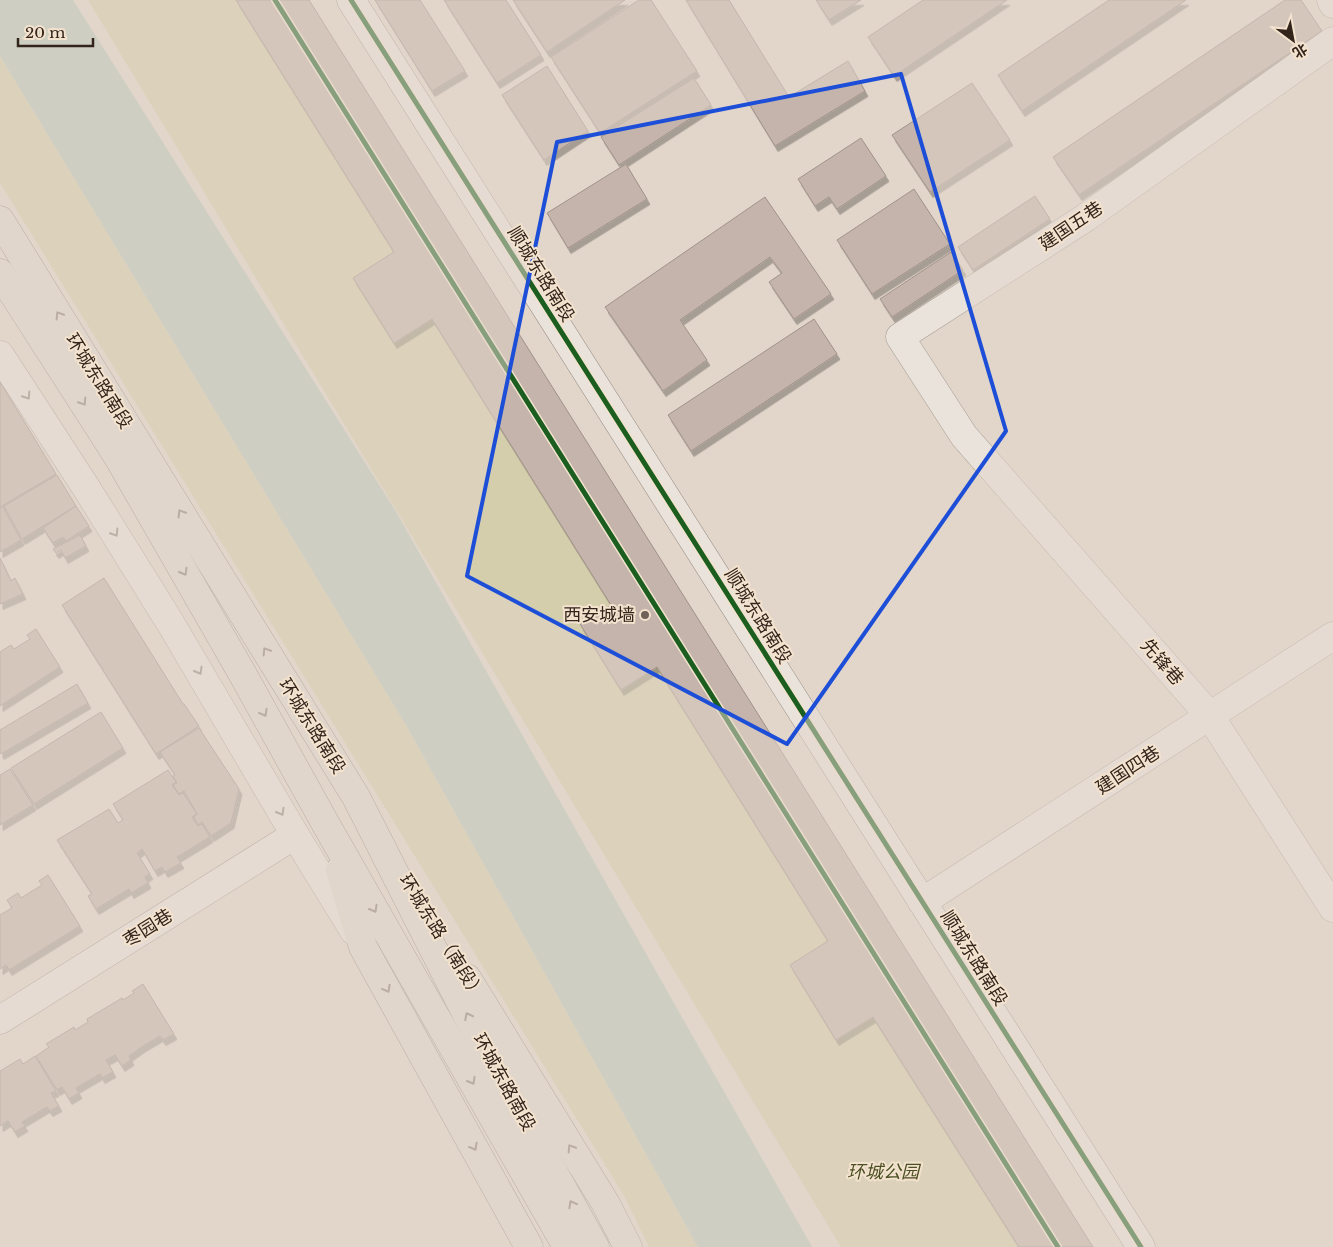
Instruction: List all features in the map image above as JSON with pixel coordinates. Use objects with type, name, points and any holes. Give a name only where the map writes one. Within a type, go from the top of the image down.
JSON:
[{"type":"main road","name":"环城东路南段","points":[[0,220],[356,797],[470,1021],[596,1247]]},
{"type":"main road","name":"环城东路南段","points":[[0,273],[118,457],[567,1247]]},
{"type":"main road","name":"环城东路（南段）","points":[[356,797],[606,1204],[628,1247]]},
{"type":"main road","points":[[324,821],[363,947],[529,1247]]},
{"type":"street","name":"顺城东路南段","points":[[351,0],[1141,1247]]},
{"type":"street","points":[[1331,0],[1333,4]]},
{"type":"street","name":"建国五巷","points":[[964,436],[900,337],[1085,218],[1333,41]]},
{"type":"street","points":[[0,355],[166,616],[363,947]]},
{"type":"street","name":"先锋巷","points":[[964,436],[1210,716],[1333,908]]},
{"type":"street","name":"建国四巷","points":[[922,902],[1333,636]]},
{"type":"street","name":"枣园巷","points":[[0,1020],[295,835]]},
{"type":"highlighted area","points":[[901,74],[1006,431],[787,744],[467,576],[557,142]]},
{"type":"green space","name":"环城公园","points":[[88,0],[236,0],[394,252],[353,278],[394,342],[432,319],[611,605],[580,624],[622,690],[657,667],[828,941],[873,1017],[1019,1247],[841,1247]]},
{"type":"green space","points":[[0,56],[406,725],[698,1247],[649,1247],[623,1194],[0,183]]},
{"type":"shaded area","points":[[0,0],[73,0],[395,510],[812,1247],[698,1247],[406,725],[0,56]]},
{"type":"building","name":"西安城墙","points":[[236,0],[309,0],[1093,1247],[1019,1247],[873,1017],[836,1040],[790,965],[828,941],[657,667],[621,690],[580,624],[611,605],[432,319],[394,343],[353,278],[394,252]]},
{"type":"building","points":[[375,0],[420,0],[465,71],[432,91]]},
{"type":"building","points":[[444,0],[506,0],[541,55],[497,83]]},
{"type":"building","points":[[513,0],[625,0],[547,52]]},
{"type":"building","points":[[639,0],[651,0],[697,71],[600,133],[551,57]]},
{"type":"building","points":[[686,0],[729,0],[789,97],[848,61],[865,91],[775,146]]},
{"type":"building","points":[[816,0],[861,0],[829,20]]},
{"type":"building","points":[[923,0],[1007,0],[894,76],[868,37]]},
{"type":"building","points":[[1109,0],[1186,0],[1022,111],[998,75]]},
{"type":"building","points":[[1285,0],[1301,0],[1322,31],[1079,195],[1053,157]]},
{"type":"building","points":[[547,66],[588,131],[544,160],[502,95]]},
{"type":"building","points":[[694,78],[711,105],[619,165],[601,137]]},
{"type":"building","points":[[972,83],[1010,140],[930,192],[892,135]]},
{"type":"building","points":[[861,138],[886,176],[837,209],[829,197],[815,206],[798,179]]},
{"type":"building","points":[[626,164],[647,199],[568,248],[547,213]]},
{"type":"building","points":[[914,189],[950,244],[872,294],[837,240]]},
{"type":"building","points":[[1035,196],[1050,219],[973,270],[958,247]]},
{"type":"building","points":[[765,197],[831,294],[794,319],[769,282],[782,273],[770,257],[680,320],[707,360],[663,391],[605,307]]},
{"type":"building","points":[[951,252],[963,270],[892,317],[880,299]]},
{"type":"building","points":[[814,319],[837,354],[691,451],[668,415]]},
{"type":"building","points":[[0,382],[56,474],[0,507]]},
{"type":"building","points":[[57,475],[76,506],[22,539],[4,506]]},
{"type":"building","points":[[76,506],[89,526],[66,541],[63,537],[53,543],[43,528]]},
{"type":"building","points":[[3,507],[21,540],[0,552],[0,508]]},
{"type":"building","points":[[80,535],[86,546],[65,558],[61,550],[56,553],[53,549]]},
{"type":"building","points":[[0,558],[11,581],[15,578],[23,594],[0,604]]},
{"type":"building","points":[[104,578],[183,704],[199,726],[156,754],[62,605]]},
{"type":"building","points":[[36,629],[60,667],[0,706],[0,652],[11,645],[14,649],[30,639],[27,635]]},
{"type":"building","points":[[77,684],[88,703],[1,754],[0,730]]},
{"type":"building","points":[[101,712],[123,748],[34,804],[11,768]]},
{"type":"building","points":[[199,728],[239,789],[231,823],[211,836],[202,822],[198,825],[194,817],[197,814],[184,791],[179,794],[173,785],[177,783],[173,776],[175,775],[160,752]]},
{"type":"building","points":[[10,769],[33,805],[0,825],[0,775]]},
{"type":"building","points":[[168,770],[176,782],[172,785],[179,795],[183,793],[197,814],[192,817],[198,826],[202,824],[210,837],[177,857],[181,863],[165,872],[162,867],[155,871],[142,849],[137,853],[150,874],[145,877],[148,883],[131,893],[129,889],[96,909],[88,896],[92,894],[57,840],[109,809],[118,823],[123,820],[113,804]]},
{"type":"building","points":[[48,875],[80,926],[9,970],[6,965],[0,969],[0,915],[12,908],[7,900],[18,893],[21,898],[42,885],[39,881]]},
{"type":"building","points":[[143,984],[174,1034],[163,1040],[160,1036],[143,1046],[129,1056],[131,1060],[122,1066],[115,1055],[106,1060],[113,1072],[102,1078],[100,1074],[76,1088],[79,1093],[69,1099],[62,1087],[57,1090],[36,1056],[49,1047],[46,1044],[74,1027],[75,1030],[88,1022],[87,1019],[122,998],[123,1000]]},
{"type":"building","points":[[35,1056],[56,1091],[51,1093],[59,1106],[50,1111],[47,1107],[22,1122],[25,1126],[15,1132],[8,1121],[0,1126],[0,1071],[20,1059],[23,1064]]},
{"type":"cycle path","points":[[275,0],[1058,1247]]},
{"type":"cycle path","points":[[351,0],[1141,1247]]},
{"type":"place","name":"西安城墙","points":[[645,615]]}]
